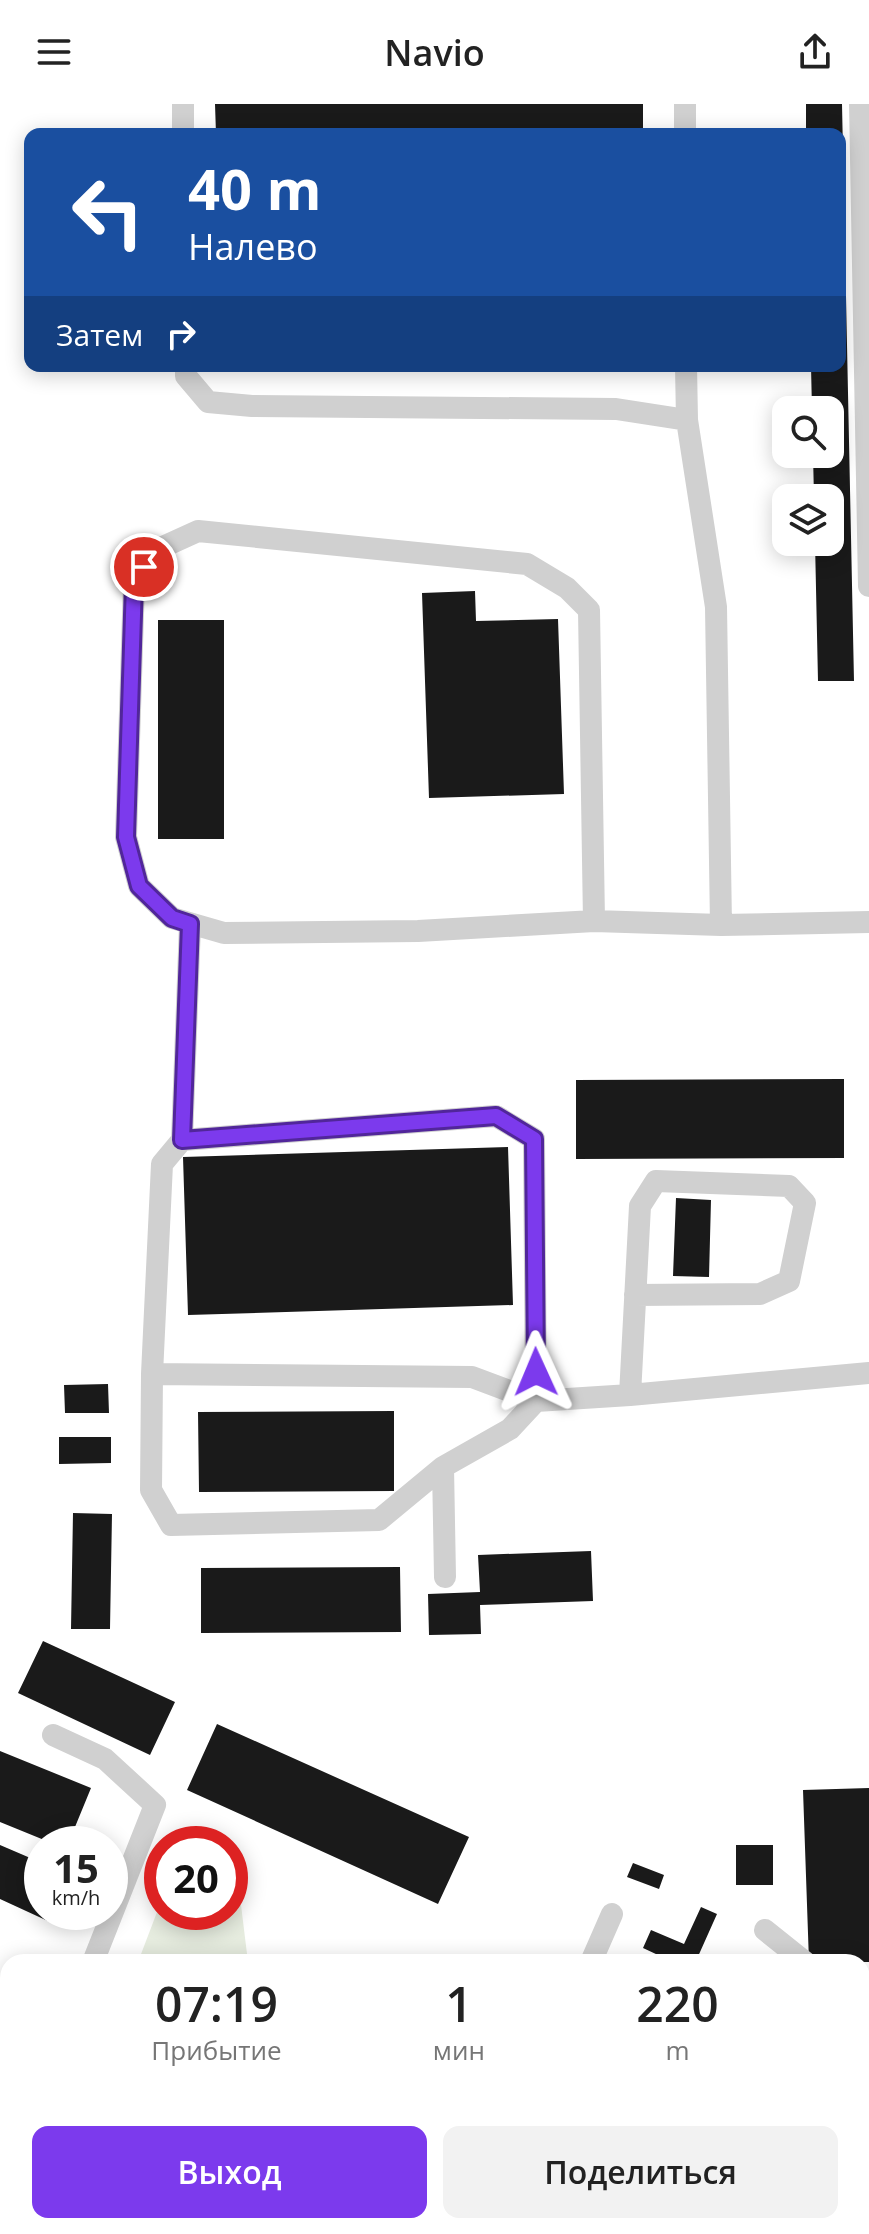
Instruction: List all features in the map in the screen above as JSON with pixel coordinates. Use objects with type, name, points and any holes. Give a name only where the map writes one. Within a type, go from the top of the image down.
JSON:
[{"type":"lane","points":[[183,104],[183,128]]},
{"type":"lane","points":[[685,104],[685,128]]},
{"type":"lane","points":[[860,104],[869,586]]},
{"type":"lane","points":[[186,372],[208,402],[252,406],[616,409],[687,420]]},
{"type":"lane","points":[[686,372],[687,420],[716,607],[721,925]]},
{"type":"lane","points":[[594,921],[589,610],[567,588],[527,564],[198,531],[154,551],[134,583],[126,837],[139,886],[172,918],[224,933],[418,931],[594,921],[721,925],[869,922]]},
{"type":"lane","points":[[182,1140],[496,1116],[534,1139],[536,1401],[510,1429],[443,1467],[379,1520],[171,1525],[151,1490],[152,1374],[162,1164],[182,1140],[190,924]]},
{"type":"lane","points":[[630,1395],[635,1295],[640,1206],[656,1181],[789,1186],[805,1203],[789,1281],[760,1294],[635,1295]]},
{"type":"lane","points":[[152,1374],[472,1377],[536,1401],[869,1373]]},
{"type":"lane","points":[[443,1467],[445,1577]]},
{"type":"lane","points":[[53,1735],[105,1759],[155,1805],[96,1954]]},
{"type":"lane","points":[[594,1954],[612,1914]]},
{"type":"lane","points":[[765,1930],[795,1954]]},
{"type":"shaded area","points":[[150,1930],[244,1930],[247,1954],[141,1954]]},
{"type":"building","points":[[215,104],[643,104],[643,128],[216,128]]},
{"type":"building","points":[[806,104],[842,104],[842,128],[806,128]]},
{"type":"building","points":[[846,296],[854,681],[818,681],[815,556],[844,556],[844,484],[814,484],[813,468],[844,468],[844,396],[812,396],[811,372],[846,372]]},
{"type":"building","points":[[475,591],[476,621],[558,619],[564,794],[429,798],[422,593]]},
{"type":"building","points":[[158,620],[224,620],[224,839],[158,839]]},
{"type":"building","points":[[844,1079],[844,1158],[576,1159],[576,1080]]},
{"type":"building","points":[[508,1147],[513,1305],[188,1315],[183,1157]]},
{"type":"building","points":[[676,1198],[711,1200],[709,1277],[673,1276]]},
{"type":"building","points":[[108,1384],[109,1413],[65,1413],[64,1385]]},
{"type":"building","points":[[394,1411],[394,1491],[199,1492],[198,1412]]},
{"type":"building","points":[[59,1437],[111,1437],[111,1463],[59,1464]]},
{"type":"building","points":[[73,1513],[112,1514],[110,1629],[71,1629]]},
{"type":"building","points":[[591,1551],[593,1601],[480,1605],[481,1634],[429,1635],[428,1594],[480,1592],[478,1555]]},
{"type":"building","points":[[400,1567],[401,1632],[201,1633],[201,1568]]},
{"type":"building","points":[[43,1641],[175,1702],[150,1755],[18,1693]]},
{"type":"building","points":[[217,1724],[469,1837],[438,1904],[187,1790]]},
{"type":"building","points":[[0,1751],[91,1788],[75,1826],[24,1826],[24,1832],[0,1822]]},
{"type":"building","points":[[869,1788],[869,1954],[809,1954],[803,1790]]},
{"type":"building","points":[[0,1845],[24,1855],[24,1910],[0,1899]]},
{"type":"building","points":[[736,1845],[773,1845],[773,1885],[736,1885]]},
{"type":"building","points":[[633,1863],[664,1875],[659,1889],[627,1877]]},
{"type":"building","points":[[701,1907],[717,1914],[699,1954],[656,1954],[643,1948],[651,1930],[684,1944]]},
{"type":"route","points":[[144,567],[134,583],[126,837],[139,886],[172,918],[190,924],[182,1140],[496,1116],[534,1139],[536,1372]]}]
